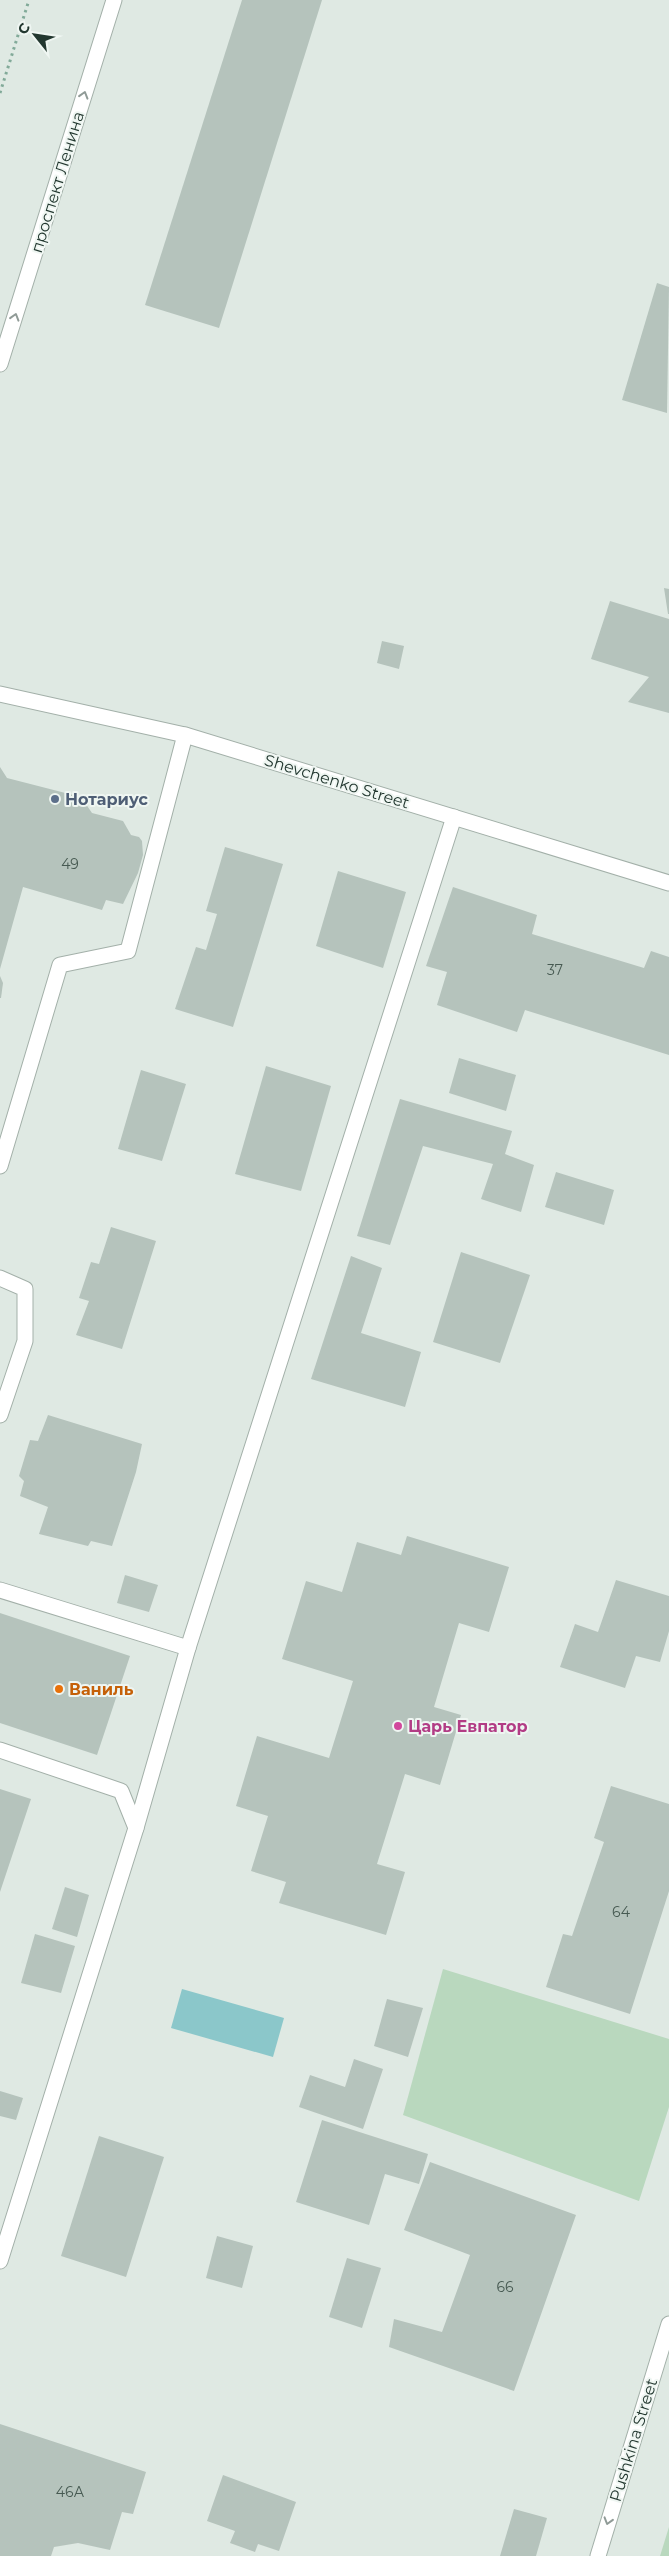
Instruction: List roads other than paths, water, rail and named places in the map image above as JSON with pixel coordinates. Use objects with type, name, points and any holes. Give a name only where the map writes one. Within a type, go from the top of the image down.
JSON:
[{"type":"street","name":"проспект Ленина","points":[[0,364],[114,0]]},
{"type":"street","name":"Shevchenko Street","points":[[0,694],[185,736],[669,884]]},
{"type":"street","points":[[0,1166],[60,965],[128,950],[185,736]]},
{"type":"street","points":[[0,2261],[136,1828],[188,1648],[454,817]]},
{"type":"street","points":[[0,1278],[25,1290],[25,1341],[0,1415]]},
{"type":"street","points":[[0,1590],[188,1648]]},
{"type":"street","points":[[0,1750],[121,1791],[136,1828]]},
{"type":"street","name":"Pushkina Street","points":[[598,2556],[669,2324]]},
{"type":"water","points":[[182,1989],[284,2018],[273,2057],[171,2028]]},
{"type":"place","name":"Нотариус","points":[[55,799]]},
{"type":"place","name":"Ваниль","points":[[59,1689]]},
{"type":"place","name":"Царь Евпатор","points":[[398,1726]]}]
